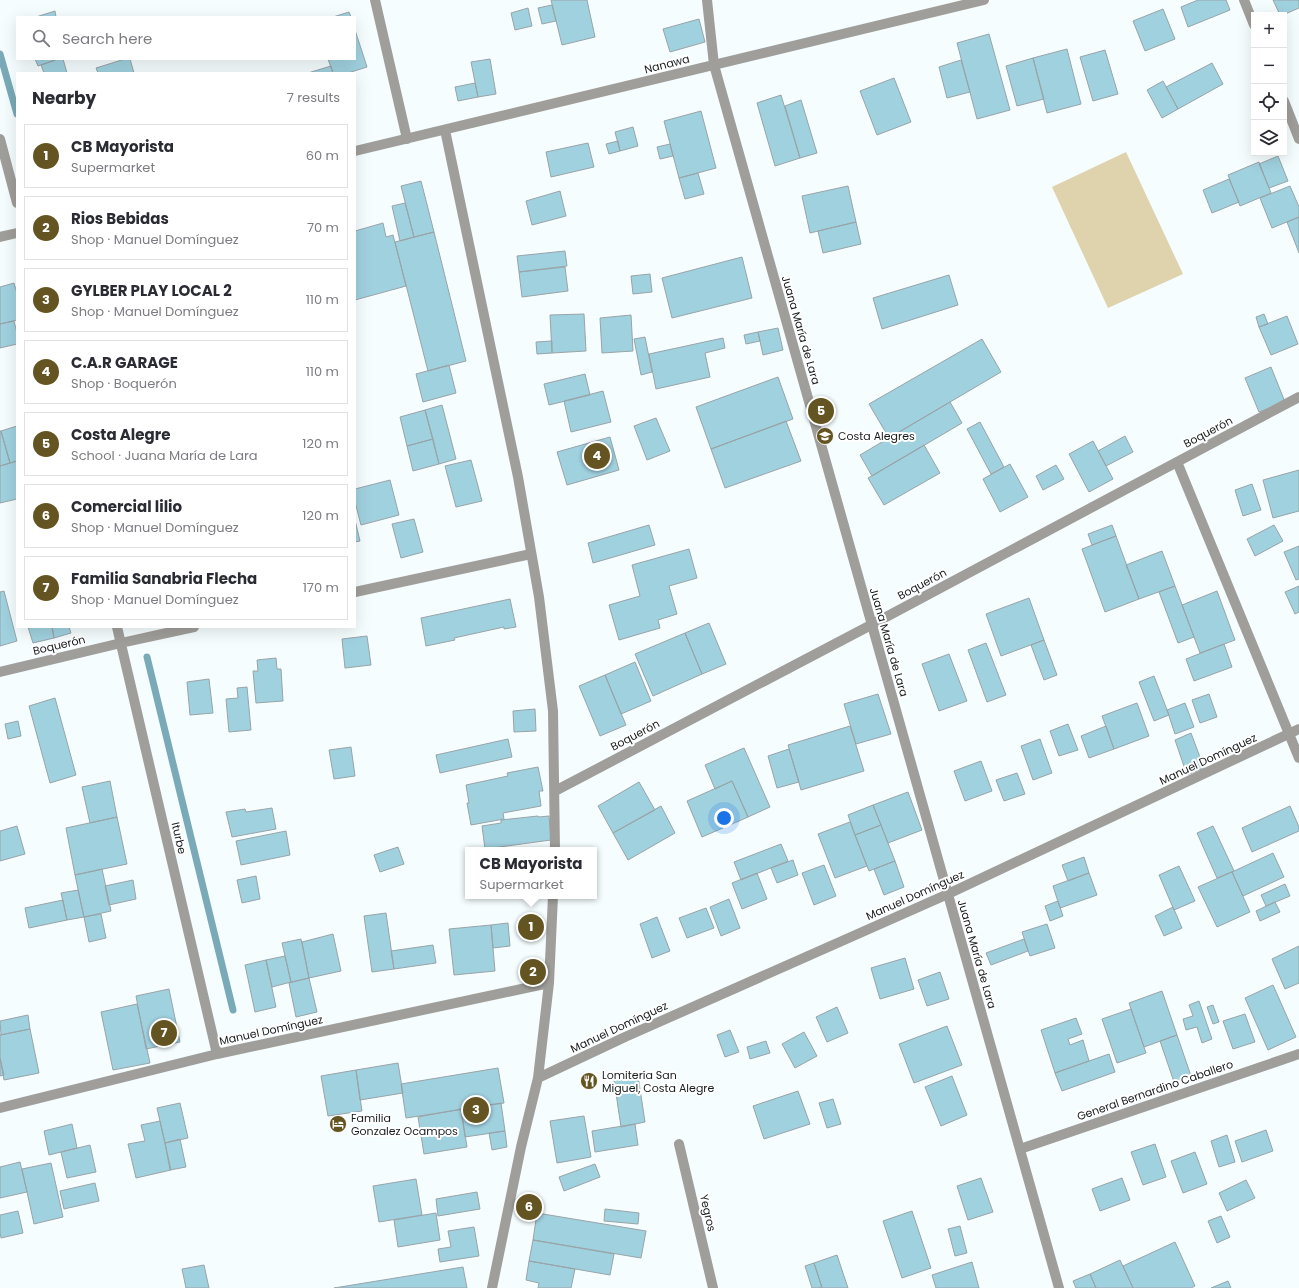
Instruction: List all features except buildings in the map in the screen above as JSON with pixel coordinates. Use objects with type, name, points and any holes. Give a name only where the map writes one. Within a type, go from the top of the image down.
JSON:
[{"type":"street","points":[[375,0],[407,139]]},
{"type":"street","name":"Juana María de Lara","points":[[707,0],[714,65],[1059,1288]]},
{"type":"street","name":"Nanawa","points":[[356,152],[984,0]]},
{"type":"street","points":[[1244,0],[1251,18]]},
{"type":"street","points":[[1287,109],[1299,139]]},
{"type":"street","points":[[445,130],[518,477],[539,597],[553,711],[555,847]]},
{"type":"street","points":[[0,139],[16,199]]},
{"type":"street","points":[[0,237],[16,233]]},
{"type":"street","name":"Boquerón","points":[[555,791],[1299,397]]},
{"type":"street","points":[[1177,462],[1294,731],[1299,758]]},
{"type":"street","points":[[356,592],[531,554]]},
{"type":"street","name":"Iturbe","points":[[117,628],[217,1054]]},
{"type":"street","name":"Boquerón","points":[[0,672],[189,628]]},
{"type":"street","name":"Manuel Domínguez","points":[[538,1078],[625,1037],[948,894],[1294,731]]},
{"type":"street","points":[[492,1288],[521,1147],[538,1078],[549,983],[553,899]]},
{"type":"street","name":"Manuel Domínguez","points":[[0,1108],[217,1054],[549,983]]},
{"type":"street","name":"General Bernardino Caballero","points":[[1020,1149],[1299,1054]]},
{"type":"street","name":"Yegros","points":[[679,1144],[714,1288]]},
{"type":"shaded area","points":[[1126,152],[1183,274],[1108,308],[1052,187]]},
{"type":"waterway","points":[[0,54],[16,110]]},
{"type":"waterway","points":[[147,657],[233,1010]]},
{"type":"place","name":"Costa Alegre","points":[[821,411]]},
{"type":"place","name":"Costa Alegres","points":[[825,436]]},
{"type":"place","name":"C.A.R GARAGE","points":[[597,456]]},
{"type":"place","name":"CB Mayorista","points":[[531,927]]},
{"type":"place","name":"Rios Bebidas","points":[[533,972]]},
{"type":"place","name":"Familia Sanabria Flecha","points":[[164,1033]]},
{"type":"place","name":"Lomitería San Miguel, Costa Alegre","points":[[589,1081]]},
{"type":"place","name":"GYLBER PLAY LOCAL 2","points":[[476,1110]]},
{"type":"place","name":"Familia Gonzalez Ocampos","points":[[338,1124]]},
{"type":"place","name":"Comercial lilio","points":[[529,1207]]}]
